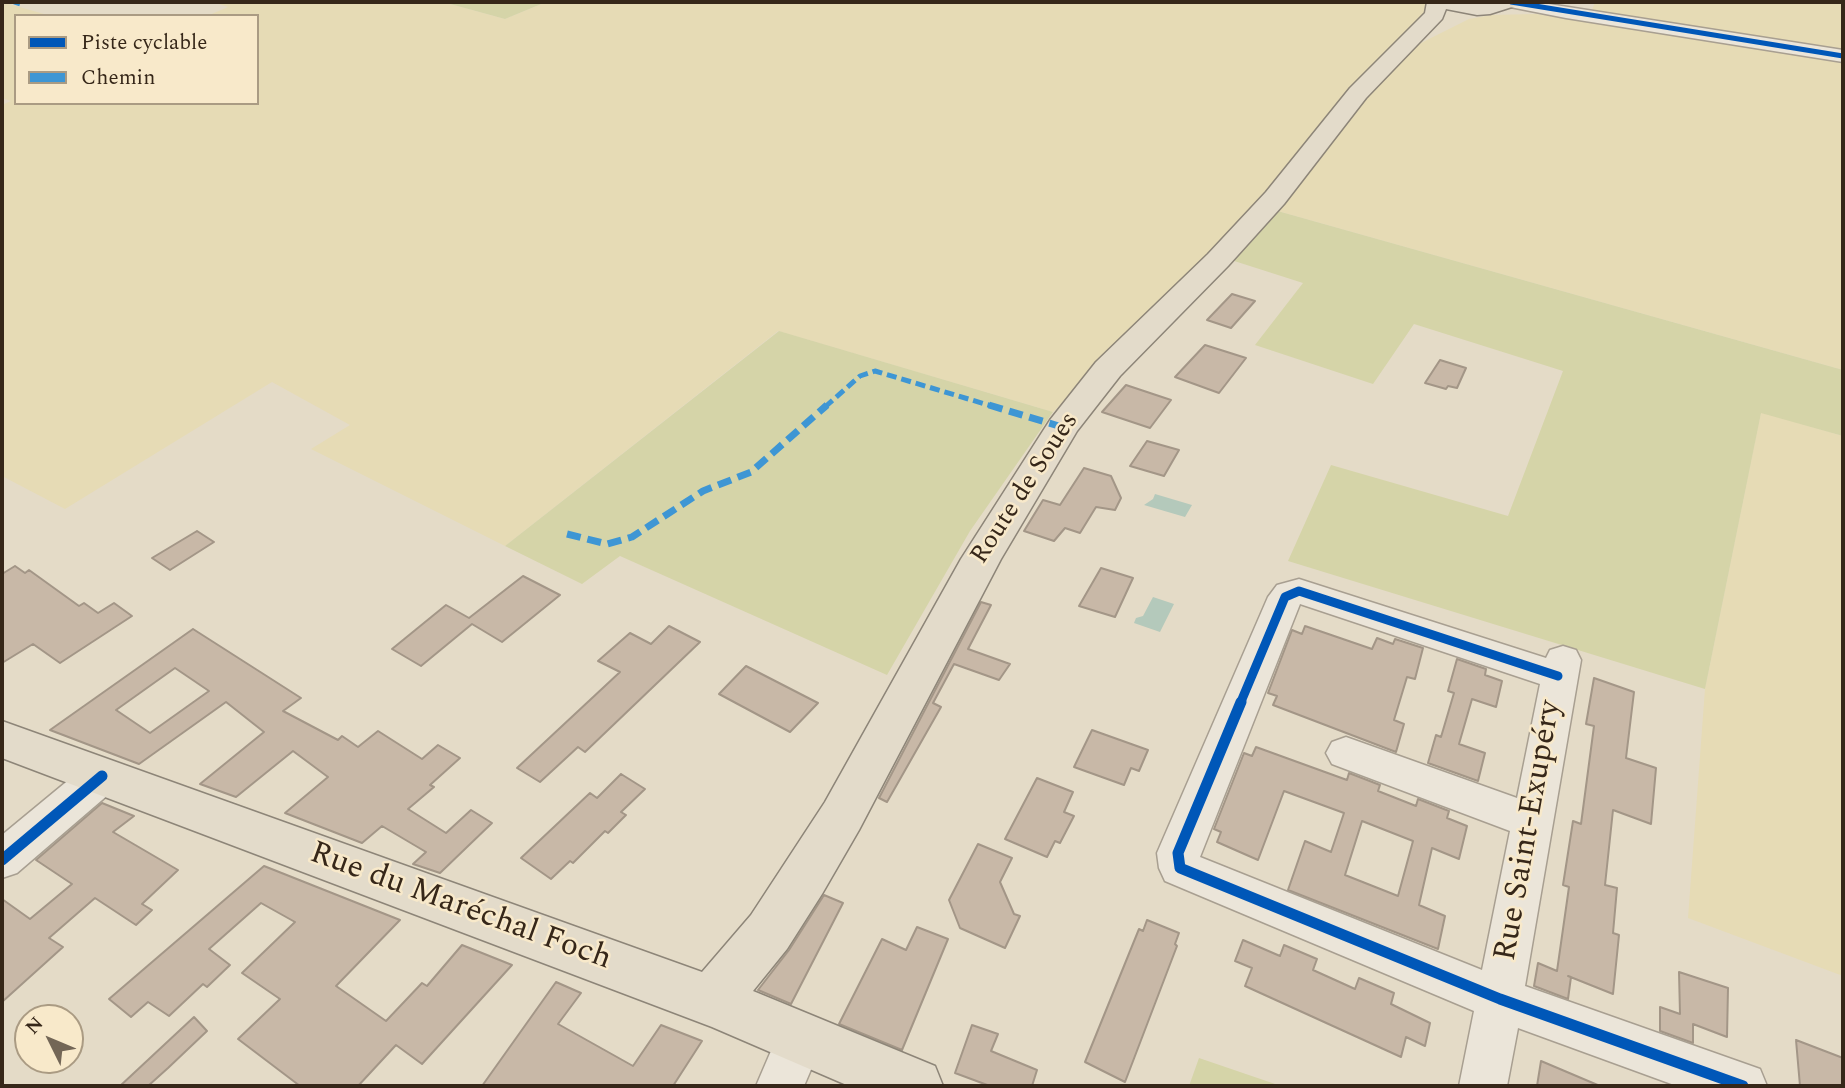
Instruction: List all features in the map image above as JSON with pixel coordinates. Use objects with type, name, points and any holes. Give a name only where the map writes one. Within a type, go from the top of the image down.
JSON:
[{"type":"main road","name":"Route de Soues","points":[[711,1001],[769,932],[810,868],[842,816],[975,569],[1062,427],[1108,369],[1213,265],[1275,198],[1373,76],[1432,12],[1448,18],[1509,2]]},
{"type":"main road","points":[[1432,12],[1477,9]]},
{"type":"main road","name":"Rue du Maréchal Foch","points":[[2,739],[711,1001],[915,1086]]},
{"type":"street","points":[[1509,2],[1843,56]]},
{"type":"street","name":"Rue Saint-Exupéry","points":[[1483,1086],[1535,821],[1560,668],[1298,591],[1289,594],[1285,597],[1178,853],[1180,868],[1186,873],[1500,999]]},
{"type":"street","points":[[1346,753],[1535,821]]},
{"type":"street","points":[[2,860],[102,776]]},
{"type":"street","points":[[1500,999],[1743,1086]]},
{"type":"street","points":[[780,1086],[800,1039]]},
{"type":"shaded area","points":[[2,2],[44,14],[14,14],[14,105],[259,105],[259,14],[212,14],[228,7],[213,2],[443,2],[505,19],[546,2],[1429,2],[1421,18],[1212,254],[1053,412],[778,331],[505,546],[311,449],[350,425],[272,382],[65,509],[2,476],[2,105],[11,101],[2,98]]},
{"type":"shaded area","points":[[1595,2],[1843,2],[1843,370],[1274,210],[1347,117],[1415,46],[1469,19],[1491,15],[1536,14],[1620,26],[1591,13]]},
{"type":"shaded area","points":[[1761,412],[1843,436],[1843,976],[1688,918],[1705,689]]},
{"type":"shaded area","points":[[1155,494],[1192,505],[1185,517],[1144,505],[1153,499]]},
{"type":"shaded area","points":[[1153,597],[1174,604],[1160,632],[1134,623],[1136,618],[1143,616]]},
{"type":"green space","points":[[443,2],[546,2],[505,19]]},
{"type":"green space","points":[[1274,210],[1843,370],[1843,436],[1761,413],[1705,689],[1288,561],[1331,465],[1508,516],[1563,371],[1414,324],[1373,384],[1255,345],[1303,283],[1228,259]]},
{"type":"green space","points":[[779,331],[1053,412],[970,531],[887,675],[620,556],[582,584],[505,546]]},
{"type":"green space","points":[[1199,1058],[1281,1086],[1189,1086]]},
{"type":"building","points":[[1232,294],[1255,301],[1231,328],[1207,320]]},
{"type":"building","points":[[1205,345],[1246,358],[1219,393],[1175,377]]},
{"type":"building","points":[[1440,360],[1466,368],[1457,388],[1448,386],[1446,389],[1425,383]]},
{"type":"building","points":[[1126,385],[1171,400],[1150,428],[1102,412]]},
{"type":"building","points":[[1147,441],[1179,450],[1164,476],[1130,466]]},
{"type":"building","points":[[1084,468],[1111,476],[1121,498],[1115,510],[1096,507],[1080,533],[1065,528],[1054,541],[1024,531],[1043,500],[1060,505]]},
{"type":"building","points":[[197,531],[214,542],[170,570],[152,558]]},
{"type":"building","points":[[15,566],[25,573],[29,570],[79,606],[84,603],[98,613],[114,603],[132,616],[60,663],[33,644],[2,663],[2,574]]},
{"type":"building","points":[[1101,568],[1133,578],[1115,617],[1079,606]]},
{"type":"building","points":[[523,576],[560,595],[502,642],[472,624],[421,666],[392,649],[446,605],[469,618]]},
{"type":"building","points":[[981,602],[991,605],[968,649],[1010,664],[999,680],[954,664],[933,703],[941,707],[887,802],[879,798]]},
{"type":"building","points":[[669,626],[700,642],[585,752],[578,747],[540,782],[517,768],[620,672],[598,661],[630,633],[651,644]]},
{"type":"building","points":[[1305,626],[1372,649],[1377,638],[1393,644],[1395,639],[1423,648],[1415,679],[1407,677],[1394,720],[1404,724],[1396,752],[1273,705],[1277,696],[1268,693],[1292,630],[1302,634]]},
{"type":"building","points":[[193,629],[301,698],[283,711],[338,740],[342,736],[358,747],[378,731],[422,759],[438,745],[460,758],[430,785],[434,787],[408,809],[446,833],[471,810],[492,823],[440,873],[413,864],[426,852],[382,826],[362,843],[285,813],[328,777],[293,751],[236,797],[200,784],[264,732],[226,702],[139,764],[50,730]],"holes":[[[175,668],[209,691],[150,733],[116,710]]]},
{"type":"building","points":[[1457,659],[1486,669],[1485,675],[1502,681],[1496,707],[1472,699],[1459,744],[1485,753],[1478,781],[1428,763],[1436,735],[1441,737],[1454,693],[1448,691]]},
{"type":"building","points":[[746,666],[818,703],[790,732],[719,694]]},
{"type":"building","points":[[1594,678],[1634,692],[1626,758],[1656,768],[1651,824],[1613,810],[1605,885],[1617,888],[1613,933],[1619,935],[1613,994],[1571,977],[1568,999],[1534,986],[1538,963],[1557,971],[1569,887],[1563,885],[1573,821],[1581,824],[1594,726],[1586,724]]},
{"type":"building","points":[[1092,730],[1148,750],[1139,771],[1131,768],[1124,785],[1074,767]]},
{"type":"building","points":[[1256,747],[1347,780],[1349,773],[1380,785],[1378,791],[1416,806],[1418,799],[1449,811],[1447,818],[1467,826],[1459,859],[1432,848],[1419,905],[1445,916],[1438,949],[1288,890],[1305,841],[1331,852],[1344,813],[1284,791],[1258,860],[1217,842],[1221,832],[1214,829],[1244,753],[1252,756]],"holes":[[[1362,821],[1413,841],[1398,896],[1345,875]]]},
{"type":"building","points":[[621,774],[645,789],[621,812],[626,815],[608,833],[605,831],[573,863],[570,861],[551,879],[521,858],[590,793],[597,798]]},
{"type":"building","points":[[1037,778],[1073,792],[1064,812],[1074,816],[1060,843],[1055,841],[1047,857],[1005,839]]},
{"type":"building","points":[[102,803],[134,816],[113,832],[178,870],[142,904],[152,910],[136,925],[95,898],[49,938],[63,947],[2,1002],[2,899],[30,919],[72,884],[36,860]]},
{"type":"building","points":[[978,844],[1012,858],[1000,882],[1014,914],[1020,916],[1005,948],[960,928],[949,900]]},
{"type":"building","points":[[264,866],[400,920],[336,986],[386,1021],[422,983],[427,986],[462,945],[512,965],[422,1064],[396,1045],[358,1086],[300,1086],[238,1039],[280,999],[242,973],[295,922],[261,903],[209,949],[230,965],[207,987],[203,984],[169,1016],[148,1002],[131,1017],[109,999]]},
{"type":"building","points":[[824,895],[843,903],[791,1004],[758,990],[789,950]]},
{"type":"building","points":[[1147,920],[1179,933],[1175,944],[1177,946],[1125,1082],[1085,1062],[1139,929],[1143,931]]},
{"type":"building","points":[[917,927],[948,939],[902,1050],[839,1024],[882,939],[906,950]]},
{"type":"building","points":[[1243,940],[1280,956],[1284,945],[1317,959],[1313,970],[1355,989],[1359,978],[1394,993],[1391,1004],[1430,1023],[1425,1046],[1406,1037],[1401,1057],[1245,986],[1252,968],[1235,961]]},
{"type":"building","points":[[1679,972],[1728,988],[1727,1037],[1693,1024],[1693,1043],[1660,1031],[1660,1007],[1680,1014]]},
{"type":"building","points":[[556,982],[581,993],[558,1024],[633,1066],[661,1025],[702,1041],[673,1086],[482,1086]]},
{"type":"building","points":[[194,1017],[207,1031],[168,1068],[148,1086],[120,1086]]},
{"type":"building","points":[[972,1025],[998,1034],[991,1051],[1037,1070],[1032,1086],[990,1086],[955,1073]]},
{"type":"building","points":[[1796,1040],[1843,1058],[1843,1086],[1800,1086]]},
{"type":"building","points":[[1541,1061],[1600,1086],[1537,1086]]},
{"type":"marked path","points":[[14,2],[20,4]]},
{"type":"marked path","points":[[567,534],[607,544],[632,537],[703,491],[751,472],[860,376],[875,371],[1062,427]]},
{"type":"cycle path","points":[[1511,2],[1843,56]]},
{"type":"cycle path","points":[[1558,676],[1299,591],[1289,594],[1285,597],[1178,853],[1180,868],[1500,999],[1743,1086]]},
{"type":"cycle path","points":[[2,860],[102,776]]}]
